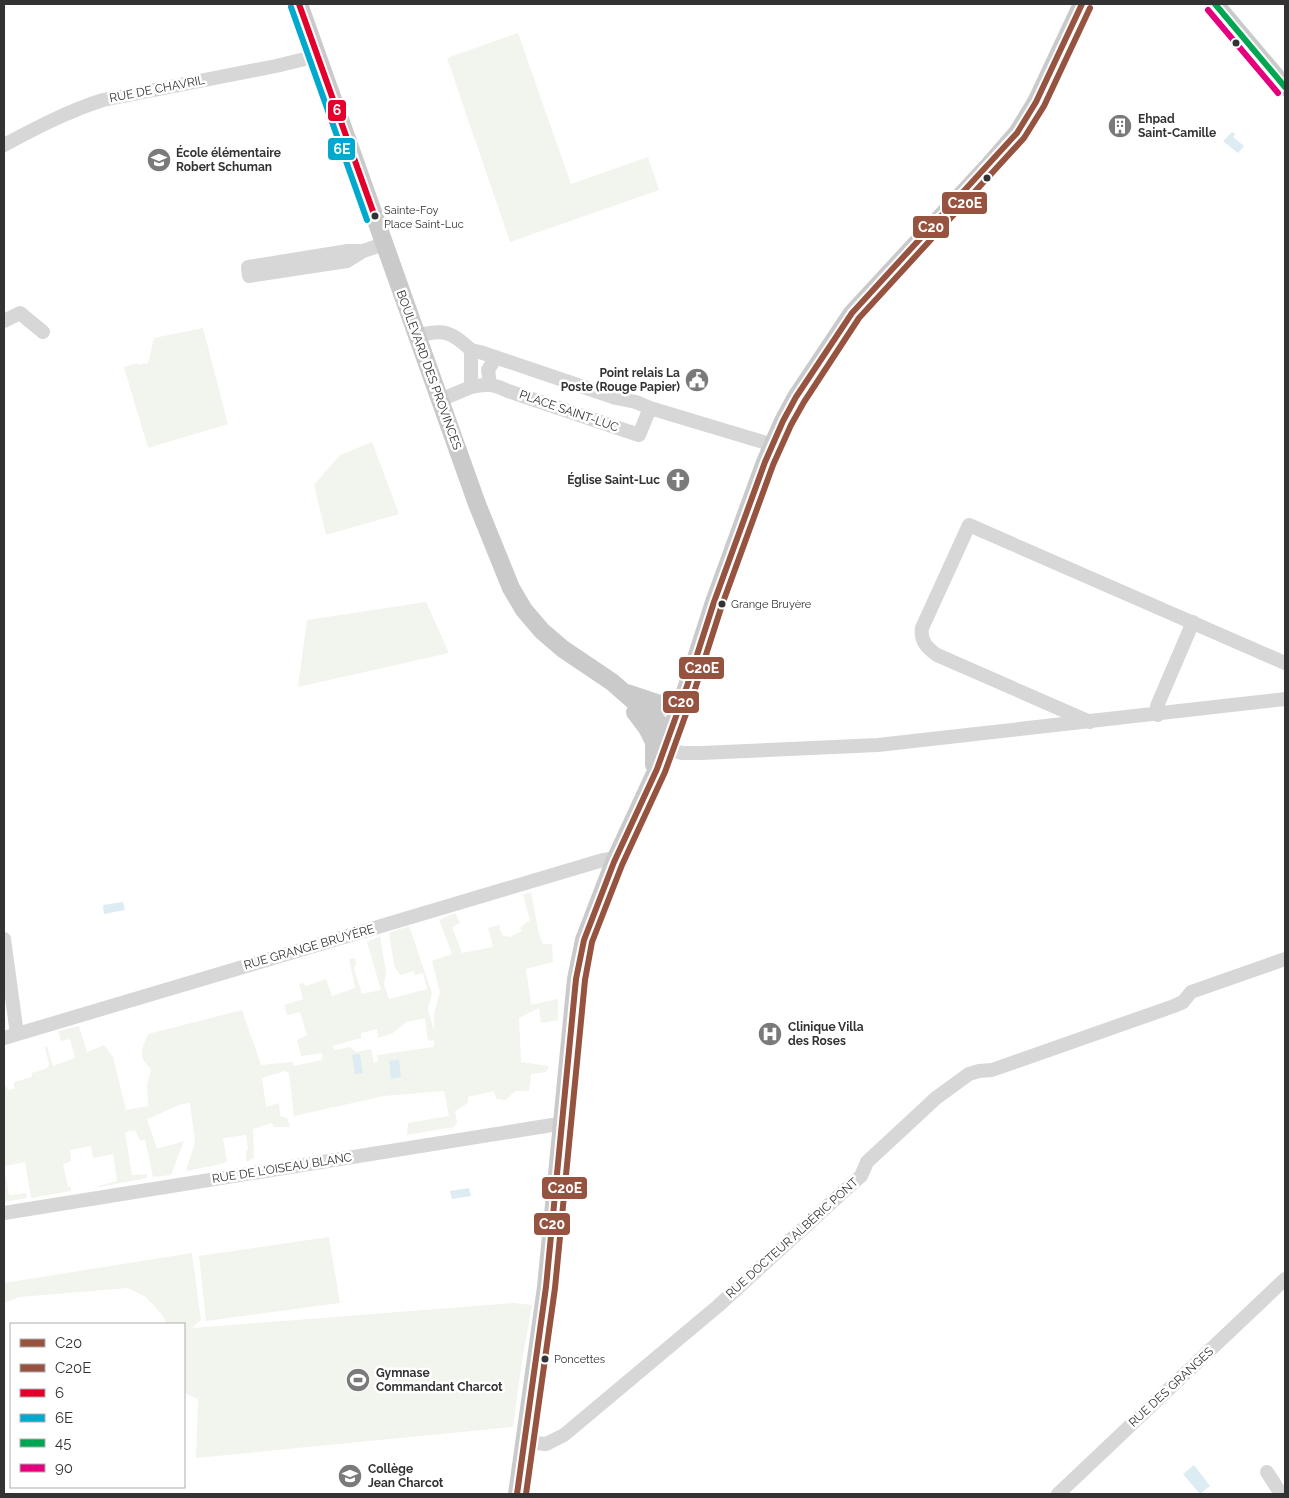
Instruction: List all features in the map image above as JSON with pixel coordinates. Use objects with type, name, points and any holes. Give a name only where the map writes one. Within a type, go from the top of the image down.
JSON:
[{"type":"main road","name":"BOULEVARD DES PROVINCES","points":[[299,4],[440,400],[511,588],[524,610],[542,631],[562,649],[624,692],[656,722],[672,727]]},
{"type":"main road","points":[[517,1494],[546,1287],[578,969],[584,940],[614,862],[653,778],[714,602],[773,445],[796,398],[852,313],[1016,133],[1036,102],[1082,4]]},
{"type":"main road","points":[[1216,4],[1285,87]]},
{"type":"main road","name":"BOULEVARD DES PROVINCES","points":[[624,692],[678,710]]},
{"type":"main road","name":"BOULEVARD DES PROVINCES","points":[[624,692],[654,742],[653,778]]},
{"type":"street","name":"RUE DE CHAVRIL","points":[[4,145],[54,119],[83,106],[104,100],[317,56]]},
{"type":"street","points":[[363,252],[348,251],[248,267],[249,276],[347,262],[363,252],[384,244]]},
{"type":"street","points":[[4,321],[20,313],[43,332]]},
{"type":"street","points":[[417,336],[431,331],[445,332],[460,340],[471,350],[616,398],[636,402],[650,408],[773,445]]},
{"type":"street","points":[[471,350],[471,388]]},
{"type":"street","points":[[440,400],[471,388],[490,384],[488,370],[496,357]]},
{"type":"street","name":"PLACE SAINT-LUC","points":[[490,384],[639,435],[650,408]]},
{"type":"street","points":[[1090,722],[937,655],[926,647],[921,636],[922,628],[969,525],[1285,663]]},
{"type":"street","points":[[1158,714],[1157,706],[1192,622]]},
{"type":"street","points":[[664,748],[682,753],[701,753],[878,745],[1285,699]]},
{"type":"street","name":"RUE GRANGE BRUYÈRE","points":[[10,1036],[594,863],[608,859],[614,862]]},
{"type":"street","points":[[4,939],[10,1036]]},
{"type":"street","name":"RUE DOCTEUR ALBÉRIC PONT","points":[[525,1442],[546,1444],[564,1435],[682,1338],[861,1176],[867,1162],[936,1098],[969,1074],[979,1070],[992,1070],[1174,1006],[1183,1002],[1191,992],[1285,959]]},
{"type":"street","name":"RUE DE L'OISEAU BLANC","points":[[4,1214],[561,1125]]},
{"type":"street","name":"RUE DES GRANGES","points":[[1058,1494],[1285,1280]]},
{"type":"street","points":[[1267,1472],[1281,1494]]},
{"type":"shaded area","points":[[518,33],[571,184],[648,157],[659,190],[510,242],[447,58]]},
{"type":"shaded area","points":[[1232,132],[1235,134],[1233,137],[1244,146],[1238,153],[1223,141]]},
{"type":"shaded area","points":[[203,328],[228,424],[148,448],[124,367],[137,363],[138,365],[148,363],[154,338]]},
{"type":"shaded area","points":[[372,442],[399,514],[326,535],[314,485],[340,455]]},
{"type":"shaded area","points":[[426,602],[449,653],[298,687],[307,620]]},
{"type":"shaded area","points":[[531,892],[539,934],[543,944],[552,944],[553,962],[526,969],[531,1005],[558,999],[558,1020],[541,1023],[539,1008],[519,1018],[521,1062],[549,1066],[546,1072],[531,1074],[529,1091],[516,1091],[505,1100],[496,1099],[494,1091],[468,1097],[468,1103],[455,1111],[457,1122],[454,1127],[407,1135],[408,1123],[449,1116],[444,1091],[384,1096],[294,1116],[289,1073],[285,1071],[262,1078],[266,1107],[279,1103],[280,1116],[287,1118],[290,1127],[274,1127],[272,1123],[253,1129],[254,1158],[246,1162],[246,1152],[248,1149],[246,1135],[223,1138],[227,1161],[186,1171],[195,1142],[190,1103],[182,1104],[147,1119],[157,1149],[184,1141],[171,1175],[153,1177],[145,1139],[140,1141],[135,1130],[125,1132],[132,1175],[147,1174],[147,1178],[99,1187],[117,1181],[113,1154],[93,1158],[91,1146],[70,1150],[71,1161],[63,1164],[68,1187],[71,1186],[71,1191],[31,1198],[25,1162],[4,1166],[4,1087],[6,1086],[8,1090],[14,1089],[14,1082],[32,1077],[32,1073],[47,1068],[49,1064],[45,1047],[47,1046],[53,1066],[75,1058],[70,1039],[61,1041],[58,1031],[79,1026],[87,1052],[104,1045],[113,1057],[126,1110],[148,1106],[147,1086],[151,1069],[144,1060],[142,1053],[148,1034],[242,1010],[261,1065],[292,1062],[294,1066],[322,1060],[322,1053],[301,1056],[297,1040],[307,1035],[300,1012],[287,1015],[284,1005],[303,999],[299,984],[303,983],[306,986],[326,979],[332,996],[355,988],[349,959],[355,958],[356,964],[354,969],[362,994],[381,990],[367,942],[380,936],[386,972],[384,984],[389,999],[427,989],[423,973],[415,975],[414,971],[400,975],[394,965],[389,933],[409,926],[432,993],[428,1009],[434,1031],[434,1013],[440,992],[432,961],[452,954],[439,920],[455,913],[460,923],[452,927],[462,953],[493,947],[488,928],[499,925],[502,935],[510,937],[522,931],[520,928],[530,920],[523,895]],"holes":[[[425,1018],[428,1041],[434,1040],[434,1047],[377,1055],[378,1062],[374,1063],[371,1049],[356,1052],[350,1047],[335,1050],[332,1046],[361,1038],[361,1033],[377,1029],[378,1038],[393,1033],[406,1022]]]},
{"type":"shaded area","points":[[123,902],[125,910],[104,914],[103,905]]},
{"type":"shaded area","points":[[360,1054],[363,1073],[355,1074],[352,1055]]},
{"type":"shaded area","points":[[399,1059],[401,1077],[391,1079],[389,1061]]},
{"type":"shaded area","points":[[4,1166],[9,1195],[26,1193],[27,1198],[4,1202]]},
{"type":"shaded area","points":[[469,1188],[471,1196],[452,1199],[450,1191]]},
{"type":"shaded area","points":[[329,1237],[340,1303],[206,1321],[199,1256]]},
{"type":"shaded area","name":"Gymnase Commandant Charcot","points":[[192,1253],[201,1320],[192,1328],[513,1303],[532,1305],[513,1427],[196,1458],[198,1399],[185,1393],[185,1323],[166,1323],[163,1316],[146,1297],[128,1288],[20,1297],[4,1303],[4,1283]]},
{"type":"shaded area","points":[[1194,1465],[1210,1486],[1200,1494],[1183,1474]]},
{"type":"transit line","name":"6","points":[[299,4],[375,217]]},
{"type":"transit line","name":"C20","points":[[517,1494],[546,1287],[576,979],[584,940],[614,862],[657,769],[687,686],[714,602],[765,462],[796,397],[852,313],[1017,133],[1036,102],[1082,4]]},
{"type":"transit line","name":"45","points":[[1215,4],[1285,87]]},
{"type":"transit line","name":"6E","points":[[291,7],[367,220]]},
{"type":"transit line","name":"C20E","points":[[526,1494],[555,1288],[585,980],[592,942],[622,865],[665,772],[695,689],[722,605],[773,465],[791,425],[804,402],[859,318],[1024,138],[1044,106],[1090,8]]},
{"type":"transit line","name":"90","points":[[1208,10],[1278,93]]},
{"type":"place","name":"Ehpad Saint-Camille","points":[[1120,126]]},
{"type":"place","name":"École élémentaire Robert Schuman","points":[[159,160]]},
{"type":"place","name":"Sainte-Foy Place Saint-Luc","points":[[375,216]]},
{"type":"place","name":"Point relais La Poste (Rouge Papier)","points":[[697,380]]},
{"type":"place","name":"Église Saint-Luc","points":[[678,480]]},
{"type":"place","name":"Grange Bruyère","points":[[722,604]]},
{"type":"place","name":"Clinique Villa des Roses","points":[[770,1034]]},
{"type":"place","name":"Poncettes","points":[[545,1359]]},
{"type":"place","name":"Gymnase Commandant Charcot","points":[[358,1380]]},
{"type":"place","name":"Collège Jean Charcot","points":[[350,1476]]}]
